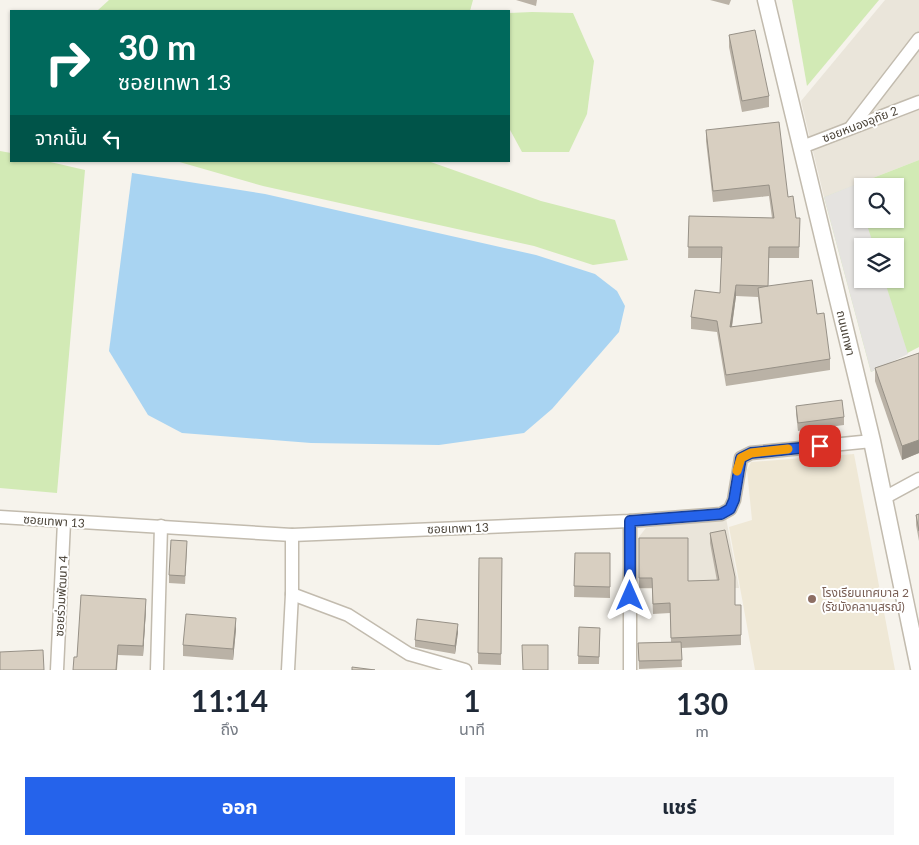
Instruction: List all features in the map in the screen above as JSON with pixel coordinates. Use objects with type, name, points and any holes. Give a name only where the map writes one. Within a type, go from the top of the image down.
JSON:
[{"type":"street","name":"ถนนเทพา","points":[[766,0],[915,626],[919,668]]},
{"type":"street","points":[[851,128],[919,39]]},
{"type":"street","name":"ซอยหนองอุทัย 2","points":[[802,147],[919,102]]},
{"type":"street","name":"ซอยเทพา 13","points":[[0,517],[292,535],[630,521],[721,514],[730,509],[734,500],[741,458],[751,453],[872,441]]},
{"type":"street","points":[[884,498],[919,479]]},
{"type":"street","points":[[630,521],[630,670]]},
{"type":"street","name":"ซอยร่วมพัฒนา 4","points":[[57,670],[64,522]]},
{"type":"street","points":[[157,670],[161,526]]},
{"type":"street","points":[[288,670],[292,594],[292,535]]},
{"type":"street","points":[[292,594],[348,615],[409,654],[465,670]]},
{"type":"shaded area","points":[[885,0],[919,0],[919,160],[873,178],[854,178],[854,185],[824,197],[801,101]]},
{"type":"shaded area","points":[[854,185],[854,228],[868,228],[871,238],[854,238],[854,288],[887,288],[908,354],[871,372],[824,197]]},
{"type":"shaded area","name":"โรงเรียนเทศบาล 2 (รัชมังคลานุสรณ์)","points":[[854,454],[895,670],[755,670],[729,527],[752,520],[747,470],[751,462]]},
{"type":"shaded area","points":[[726,518],[739,588],[638,589],[638,538],[646,528]]},
{"type":"green space","points":[[109,0],[473,0],[470,10],[98,10]]},
{"type":"green space","points":[[792,0],[879,0],[807,86]]},
{"type":"green space","points":[[510,13],[573,13],[594,61],[587,114],[569,152],[522,152],[510,130]]},
{"type":"green space","points":[[0,151],[10,153],[10,162],[50,162],[85,170],[57,493],[0,488]]},
{"type":"green space","points":[[919,160],[919,347],[871,372],[824,197],[854,185],[854,228],[904,228],[904,178],[873,178]]},
{"type":"green space","points":[[179,162],[431,162],[541,201],[615,220],[628,260],[593,265],[534,246],[263,186]]},
{"type":"water","points":[[132,173],[265,194],[536,255],[595,274],[617,291],[625,306],[619,332],[552,409],[524,433],[439,445],[311,443],[182,433],[148,415],[109,351]]},
{"type":"building","points":[[755,30],[769,96],[742,101],[729,35]]},
{"type":"building","points":[[779,122],[788,197],[793,196],[796,218],[800,218],[799,247],[769,247],[768,286],[812,280],[817,314],[824,313],[830,359],[726,375],[717,321],[691,317],[695,290],[720,293],[722,247],[688,247],[689,216],[774,218],[769,185],[713,191],[706,130]],"holes":[[[736,285],[768,286],[758,288],[762,323],[730,327]]]},
{"type":"building","points":[[919,353],[919,440],[902,446],[875,368]]},
{"type":"building","points":[[842,400],[844,417],[798,423],[796,406]]},
{"type":"building","points":[[919,514],[919,531],[916,515]]},
{"type":"building","points":[[725,530],[735,577],[735,605],[741,605],[741,635],[671,638],[670,603],[653,604],[652,578],[639,578],[639,538],[688,538],[688,581],[719,580],[710,533]]},
{"type":"building","points":[[171,540],[187,541],[185,576],[169,575]]},
{"type":"building","points":[[575,553],[610,553],[610,587],[574,586]]},
{"type":"building","points":[[479,558],[502,558],[501,654],[478,653]]},
{"type":"building","points":[[81,595],[146,599],[143,646],[118,645],[116,670],[73,670],[74,657],[77,657]]},
{"type":"building","points":[[186,614],[236,618],[233,649],[183,645]]},
{"type":"building","points":[[417,619],[458,624],[455,646],[415,640]]},
{"type":"building","points":[[579,627],[600,628],[599,657],[578,656]]},
{"type":"building","points":[[681,642],[682,660],[639,661],[638,643]]},
{"type":"building","points":[[522,645],[548,645],[548,670],[523,670]]},
{"type":"building","points":[[43,650],[44,670],[0,670],[0,652]]},
{"type":"building","points":[[352,667],[375,670],[352,670]]},
{"type":"slow traffic","points":[[737,471],[741,458],[751,453],[788,449]]},
{"type":"place","name":"โรงเรียนเทศบาล 2 (รัชมังคลานุสรณ์)","points":[[812,599]]},
{"type":"route","points":[[630,596],[630,521],[721,514],[730,509],[734,500],[737,468],[741,458],[751,453],[820,446]]}]
